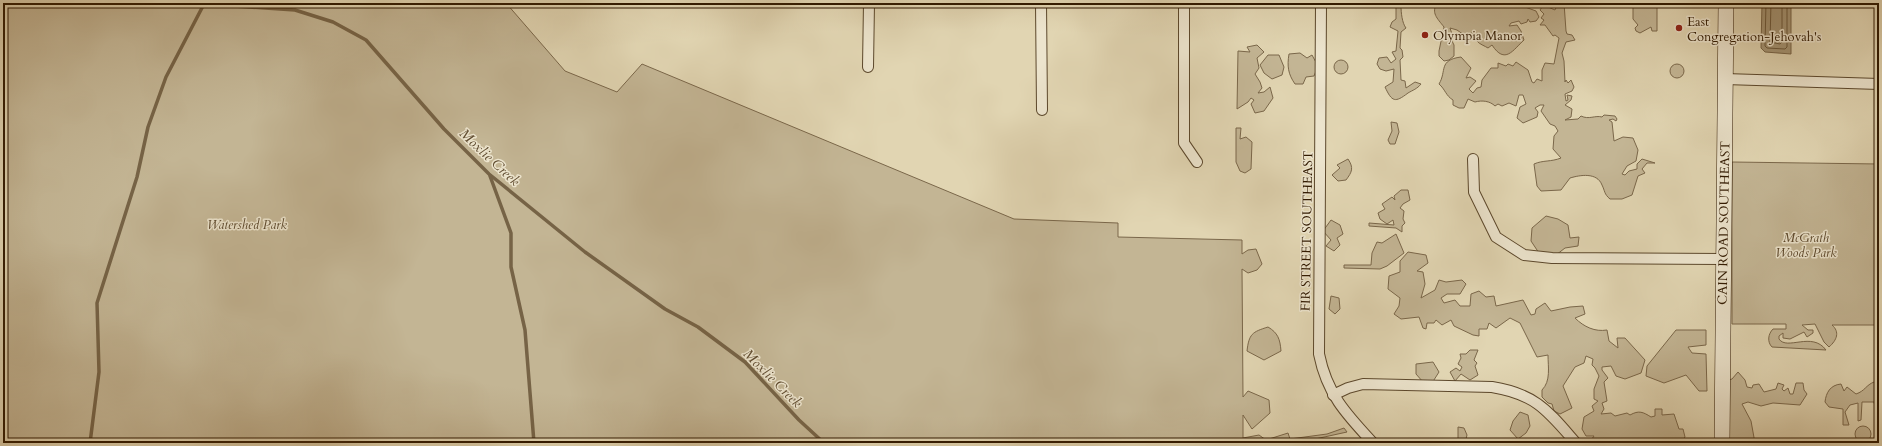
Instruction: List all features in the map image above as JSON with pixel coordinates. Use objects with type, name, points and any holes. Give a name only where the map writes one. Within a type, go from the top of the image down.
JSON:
[{"type":"street","points":[[868,67],[869,3]]},
{"type":"street","points":[[1041,3],[1042,110]]},
{"type":"street","points":[[1184,3],[1184,143],[1198,162]]},
{"type":"street","name":"FIR STREET SOUTHEAST","points":[[1321,3],[1319,354],[1322,372],[1333,395],[1347,414],[1373,443]]},
{"type":"street","name":"CAIN ROAD SOUTHEAST","points":[[1722,443],[1722,259],[1726,3]]},
{"type":"street","points":[[1725,79],[1879,84]]},
{"type":"street","points":[[1473,159],[1474,192],[1493,232],[1496,237],[1524,255],[1552,258],[1722,259]]},
{"type":"street","points":[[1333,395],[1348,388],[1363,384],[1492,387],[1508,390],[1524,395],[1537,402],[1550,413],[1576,443]]},
{"type":"green space","name":"Watershed Park","points":[[3,3],[506,3],[565,71],[617,92],[642,64],[1014,219],[1118,223],[1118,237],[1242,240],[1242,254],[1248,250],[1256,249],[1262,264],[1257,270],[1248,273],[1242,269],[1243,397],[1248,391],[1269,400],[1270,413],[1252,429],[1243,415],[1243,438],[1259,435],[1266,440],[1288,433],[1290,439],[1327,434],[1344,428],[1347,432],[1297,443],[3,443]]},
{"type":"green space","points":[[1390,3],[1404,3],[1401,6],[1401,11],[1406,28],[1401,32],[1400,48],[1402,50],[1403,57],[1400,60],[1401,80],[1405,81],[1406,88],[1415,82],[1421,84],[1397,99],[1390,96],[1385,87],[1393,82],[1394,69],[1386,71],[1380,69],[1377,64],[1379,58],[1387,57],[1391,63],[1396,59],[1392,52],[1396,51],[1398,31],[1390,27],[1392,22],[1396,19],[1396,8]]},
{"type":"green space","points":[[1437,3],[1537,3],[1525,7],[1536,11],[1539,17],[1536,21],[1530,22],[1528,19],[1527,22],[1521,24],[1519,21],[1511,23],[1509,26],[1517,25],[1524,40],[1509,54],[1505,55],[1497,51],[1492,45],[1488,48],[1479,43],[1472,33],[1464,35],[1457,30],[1450,28],[1452,34],[1451,39],[1454,45],[1454,56],[1449,60],[1444,61],[1439,56],[1444,27],[1435,13]]},
{"type":"green space","points":[[1538,3],[1549,3],[1548,7],[1555,10],[1558,3],[1564,3],[1566,31],[1567,34],[1572,35],[1575,40],[1566,42],[1562,53],[1565,82],[1566,80],[1568,83],[1571,80],[1574,87],[1572,91],[1565,94],[1566,101],[1568,100],[1567,95],[1572,96],[1571,100],[1565,105],[1572,109],[1571,117],[1565,120],[1578,119],[1581,116],[1587,118],[1602,117],[1604,115],[1615,116],[1617,119],[1616,121],[1613,119],[1609,120],[1612,122],[1614,141],[1623,137],[1633,138],[1638,150],[1636,161],[1627,166],[1622,174],[1625,175],[1629,171],[1637,169],[1637,164],[1642,159],[1655,163],[1647,163],[1642,169],[1645,173],[1638,176],[1632,195],[1622,199],[1610,199],[1600,181],[1592,176],[1570,178],[1561,190],[1541,191],[1537,186],[1534,164],[1561,158],[1553,149],[1554,136],[1558,131],[1555,126],[1550,124],[1541,111],[1544,105],[1540,105],[1535,108],[1538,112],[1537,117],[1523,123],[1517,118],[1520,107],[1526,104],[1523,95],[1519,95],[1516,106],[1509,103],[1502,106],[1498,104],[1495,106],[1488,102],[1475,102],[1468,99],[1464,108],[1459,108],[1453,105],[1453,100],[1439,84],[1446,63],[1454,58],[1461,57],[1471,68],[1466,78],[1470,77],[1476,81],[1469,89],[1473,93],[1477,88],[1481,87],[1482,80],[1491,68],[1498,68],[1498,63],[1506,66],[1508,64],[1513,66],[1516,62],[1528,70],[1532,82],[1534,83],[1537,79],[1542,81],[1542,70],[1545,63],[1554,64],[1559,38],[1555,35],[1553,36],[1545,25],[1540,25],[1544,20],[1541,18],[1544,14],[1540,10],[1542,7]]},
{"type":"green space","points":[[1633,3],[1657,3],[1657,31],[1652,31],[1651,27],[1640,33],[1636,31],[1635,28],[1638,25],[1633,19]]},
{"type":"green space","points":[[1257,45],[1264,52],[1257,58],[1259,68],[1255,74],[1262,88],[1258,93],[1264,92],[1270,87],[1273,98],[1264,111],[1255,113],[1251,104],[1254,100],[1251,98],[1248,102],[1237,109],[1238,51],[1250,52],[1247,47]]},
{"type":"green space","points":[[1300,53],[1307,58],[1312,55],[1318,66],[1314,76],[1306,77],[1303,84],[1295,84],[1289,70],[1289,54]]},
{"type":"green space","points":[[1268,55],[1279,55],[1284,67],[1282,75],[1272,79],[1264,73],[1260,65]]},
{"type":"green space","points":[[1341,60],[1346,62],[1348,67],[1346,72],[1341,74],[1336,72],[1334,67],[1336,62]]},
{"type":"green space","points":[[1677,64],[1682,66],[1684,71],[1682,76],[1677,78],[1672,76],[1670,71],[1672,66]]},
{"type":"green space","points":[[1391,122],[1397,123],[1399,132],[1395,144],[1390,144],[1388,140],[1392,131]]},
{"type":"green space","points":[[1236,128],[1241,128],[1240,139],[1246,137],[1252,142],[1251,169],[1245,173],[1240,171],[1236,162]]},
{"type":"green space","points":[[1348,159],[1352,167],[1351,172],[1346,180],[1338,181],[1332,175],[1340,168],[1337,165]]},
{"type":"green space","name":"McGrath Woods Park","points":[[1732,162],[1879,164],[1879,325],[1832,325],[1837,333],[1836,339],[1829,347],[1824,342],[1815,324],[1802,325],[1808,330],[1813,330],[1813,333],[1807,337],[1804,332],[1790,339],[1783,338],[1783,333],[1779,336],[1779,339],[1783,342],[1814,342],[1826,350],[1772,347],[1769,340],[1771,331],[1773,329],[1786,329],[1786,324],[1732,324]]},
{"type":"green space","points":[[1401,190],[1408,190],[1410,200],[1403,204],[1400,208],[1404,211],[1403,219],[1405,223],[1402,226],[1402,232],[1396,228],[1369,226],[1369,223],[1394,225],[1393,220],[1387,224],[1380,219],[1378,213],[1385,209],[1382,204],[1392,197],[1395,200],[1394,196]]},
{"type":"green space","points":[[1546,216],[1558,219],[1568,225],[1570,238],[1579,237],[1578,246],[1565,248],[1556,255],[1539,253],[1531,241],[1532,228]]},
{"type":"green space","points":[[1331,220],[1340,225],[1343,234],[1337,238],[1340,245],[1334,251],[1326,246],[1331,240],[1323,231]]},
{"type":"green space","points":[[1396,234],[1404,253],[1387,266],[1380,269],[1344,268],[1344,265],[1371,265],[1372,253],[1377,242],[1382,243]]},
{"type":"green space","points":[[1408,252],[1426,255],[1428,263],[1417,271],[1423,272],[1425,284],[1421,298],[1435,290],[1439,280],[1446,282],[1462,280],[1466,284],[1460,294],[1447,294],[1441,298],[1444,303],[1455,300],[1460,306],[1470,306],[1471,294],[1479,291],[1486,297],[1494,296],[1496,306],[1523,300],[1531,315],[1535,314],[1536,309],[1545,303],[1551,311],[1583,306],[1585,314],[1575,318],[1578,321],[1594,329],[1607,330],[1609,341],[1618,348],[1617,338],[1625,338],[1645,360],[1641,373],[1625,379],[1616,376],[1611,366],[1602,367],[1602,370],[1608,378],[1604,382],[1607,401],[1602,403],[1604,409],[1601,414],[1611,413],[1615,416],[1627,413],[1630,415],[1636,412],[1641,412],[1651,417],[1655,416],[1655,409],[1662,409],[1662,415],[1674,414],[1679,429],[1683,429],[1685,437],[1681,443],[1589,443],[1594,436],[1586,436],[1582,429],[1584,417],[1594,411],[1592,406],[1598,401],[1594,399],[1594,389],[1599,376],[1592,365],[1593,359],[1586,356],[1584,363],[1575,367],[1563,386],[1572,408],[1560,414],[1554,411],[1552,404],[1548,403],[1542,397],[1542,390],[1548,378],[1548,355],[1537,357],[1520,323],[1510,318],[1496,328],[1489,323],[1487,329],[1479,329],[1479,336],[1473,335],[1454,326],[1451,320],[1442,325],[1436,320],[1434,323],[1427,323],[1426,329],[1423,328],[1419,317],[1401,319],[1394,314],[1399,306],[1400,298],[1388,289],[1389,276],[1400,272],[1400,261]]},
{"type":"green space","points":[[1331,296],[1339,298],[1340,309],[1335,314],[1329,309]]},
{"type":"green space","points":[[1268,327],[1278,337],[1281,351],[1264,360],[1247,351],[1252,334],[1258,330]]},
{"type":"green space","points":[[1676,330],[1706,330],[1706,345],[1688,347],[1692,353],[1706,354],[1707,391],[1699,391],[1686,375],[1664,383],[1646,376],[1647,366]]},
{"type":"green space","points":[[1470,350],[1478,350],[1474,360],[1477,363],[1475,366],[1478,375],[1470,380],[1461,374],[1455,381],[1450,372],[1456,368],[1460,371],[1462,367],[1458,364],[1461,358],[1460,354],[1466,354]]},
{"type":"green space","points":[[1433,362],[1439,372],[1432,383],[1423,382],[1416,374],[1416,364]]},
{"type":"green space","points":[[1738,372],[1745,380],[1747,387],[1752,388],[1753,385],[1759,384],[1764,392],[1776,389],[1778,383],[1784,385],[1782,389],[1784,391],[1788,388],[1790,394],[1793,394],[1796,383],[1803,383],[1804,390],[1807,394],[1800,405],[1773,403],[1761,406],[1748,402],[1742,404],[1751,421],[1755,443],[1719,443],[1726,381],[1732,379]]},
{"type":"green space","points":[[1874,382],[1879,386],[1879,406],[1875,407],[1874,402],[1862,402],[1861,420],[1858,421],[1858,403],[1850,405],[1845,412],[1849,425],[1843,425],[1843,409],[1829,407],[1825,402],[1829,390],[1834,386],[1841,384],[1844,391],[1847,387],[1856,394]]},
{"type":"green space","points":[[1520,412],[1528,415],[1530,426],[1526,433],[1518,439],[1510,430],[1513,421]]},
{"type":"green space","points":[[1863,426],[1870,431],[1871,434],[1866,441],[1863,442],[1856,437],[1855,434],[1860,427]]},
{"type":"green space","points":[[1458,427],[1464,428],[1467,435],[1465,443],[1453,443],[1458,439]]},
{"type":"water","points":[[1762,3],[1795,3],[1791,8],[1791,54],[1765,52],[1761,48]]},
{"type":"waterway","name":"Moxlie Creek","points":[[102,3],[204,4],[295,10],[333,22],[366,40],[444,129],[489,174],[585,252],[665,309],[698,327],[745,362],[799,420],[824,443]]},
{"type":"waterway","points":[[90,443],[99,372],[97,303],[137,177],[148,127],[166,77],[204,4]]},
{"type":"waterway","points":[[490,176],[511,233],[511,267],[525,330],[534,443]]},
{"type":"place","name":"East Congregation-Jehovah's","points":[[1679,28]]},
{"type":"place","name":"Olympia Manor","points":[[1425,35]]}]
